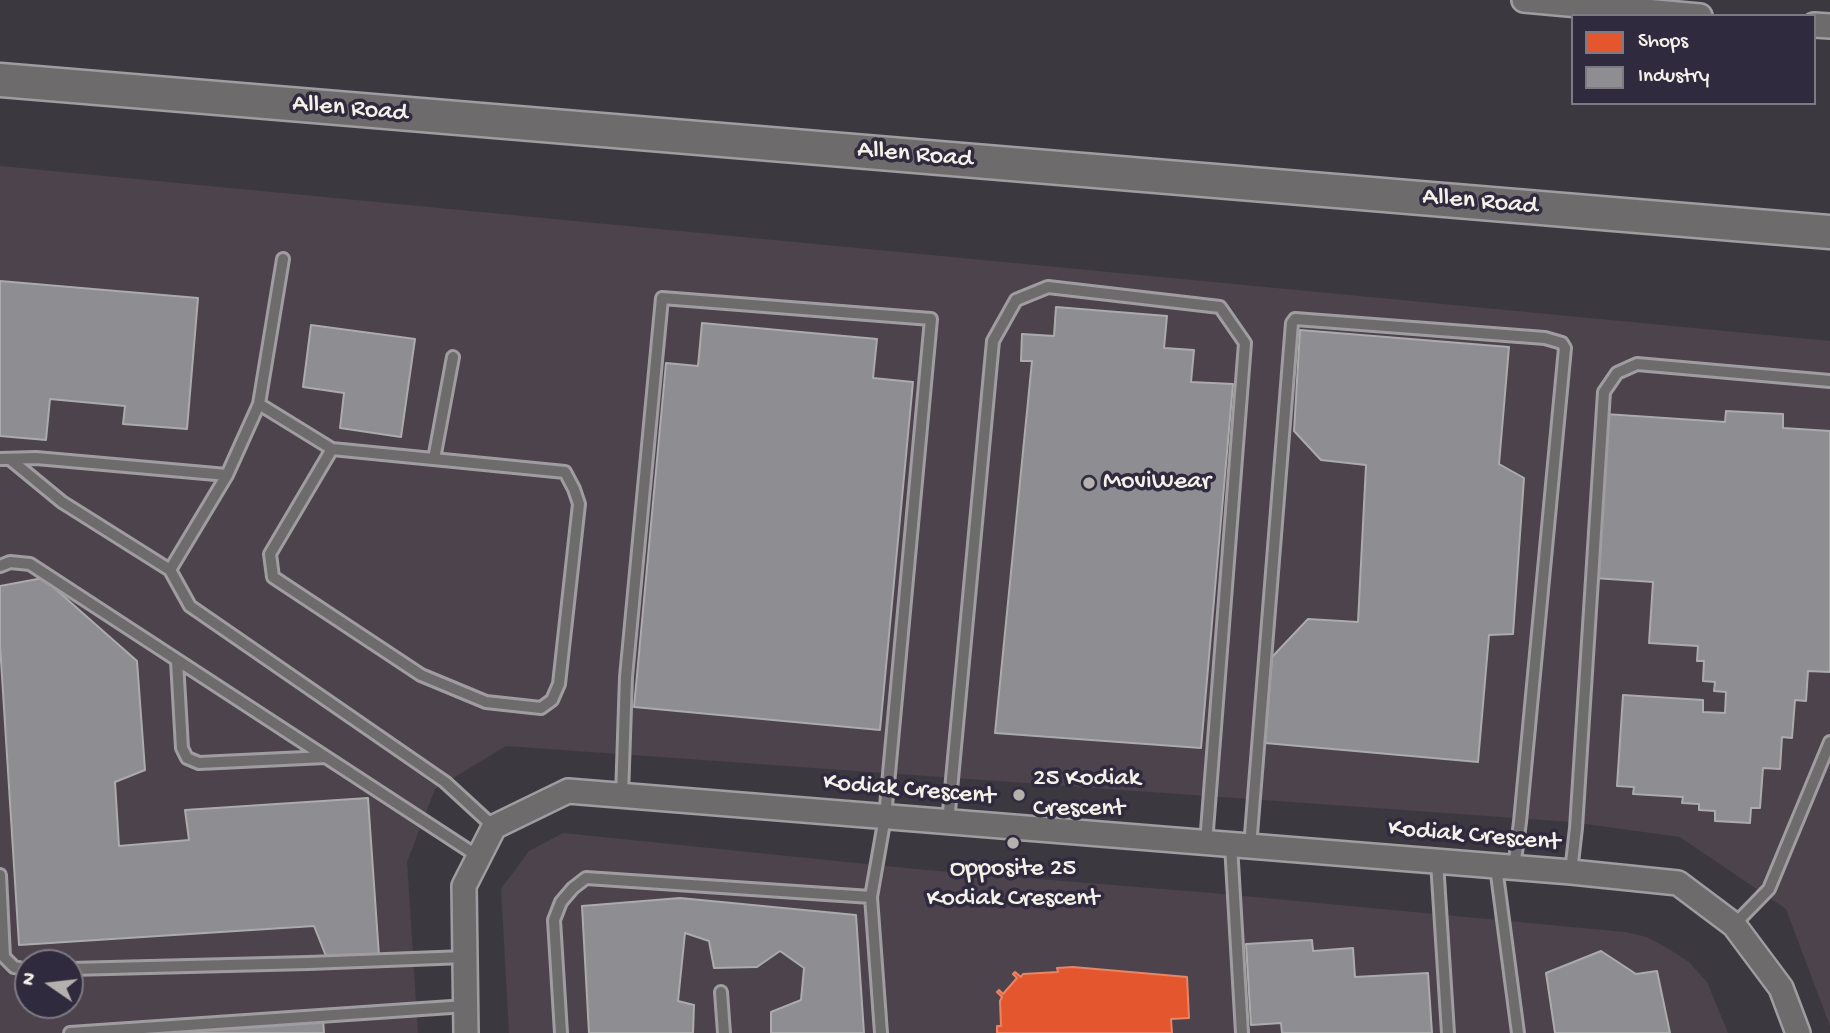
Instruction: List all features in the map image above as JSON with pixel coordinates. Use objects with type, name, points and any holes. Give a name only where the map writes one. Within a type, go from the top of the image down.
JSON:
[{"type":"main road","name":"Allen Road","points":[[0,80],[1830,232]]},
{"type":"street","points":[[1524,0],[1615,4],[1686,14]]},
{"type":"street","name":"Kodiak Crescent","points":[[494,827],[568,791],[1678,883],[1734,925],[1781,988],[1798,1033]]},
{"type":"street","points":[[466,1033],[464,886],[494,827]]},
{"type":"lane","points":[[170,570],[227,475],[259,404],[283,259]]},
{"type":"lane","points":[[948,822],[993,341],[1016,300],[1048,287],[1220,307],[1245,344],[1206,843]]},
{"type":"lane","points":[[622,796],[626,677],[662,298],[931,319],[885,817],[871,897],[881,1033]]},
{"type":"lane","points":[[1242,1033],[1240,846],[1292,323],[1295,319],[1545,338],[1562,343],[1565,348],[1521,809],[1505,867],[1518,1033]]},
{"type":"lane","points":[[434,459],[453,357]]},
{"type":"lane","points":[[1570,872],[1576,828],[1604,392],[1616,373],[1637,364],[1830,381]]},
{"type":"lane","points":[[259,404],[332,449],[565,472],[579,504],[559,684],[552,700],[541,708],[486,702],[421,675],[273,577],[270,554],[332,449]]},
{"type":"lane","points":[[6,459],[36,458],[227,475]]},
{"type":"lane","points":[[6,459],[62,502],[170,570],[190,606],[445,782],[494,827]]},
{"type":"lane","points":[[0,566],[10,562],[30,564],[479,856]]},
{"type":"lane","points":[[177,661],[182,748],[187,758],[199,764],[326,757]]},
{"type":"lane","points":[[1734,925],[1769,889],[1830,742]]},
{"type":"lane","points":[[1437,862],[1448,1033]]},
{"type":"lane","points":[[0,875],[4,957],[14,967]]},
{"type":"lane","points":[[561,1033],[554,920],[561,902],[586,878],[871,897]]},
{"type":"lane","points":[[84,969],[465,957]]},
{"type":"lane","points":[[721,992],[724,1033]]},
{"type":"lane","points":[[70,1033],[466,1006]]},
{"type":"shaded area","points":[[0,166],[1830,341],[1830,1026],[1786,909],[1680,837],[1571,822],[506,746],[435,789],[407,862],[418,1033],[0,1033]]},
{"type":"shaded area","points":[[563,833],[915,869],[1212,893],[1625,932],[1647,937],[1689,962],[1707,982],[1728,1033],[509,1033],[501,889],[529,851]]},
{"type":"building: Shops","points":[[1073,967],[1187,977],[1189,1018],[1171,1019],[1172,1033],[997,1033],[997,1026],[1001,1026],[1002,997],[997,992],[999,990],[1003,994],[1017,978],[1013,974],[1015,972],[1021,977],[1023,974],[1058,972],[1057,968]]},
{"type":"building: Industry","points":[[0,281],[198,298],[187,429],[123,424],[125,406],[50,399],[46,440],[0,436]]},
{"type":"building: Industry","points":[[1056,307],[1167,316],[1164,348],[1194,350],[1191,382],[1233,384],[1201,748],[995,733],[1032,361],[1021,361],[1022,334],[1054,336]]},
{"type":"building: Industry","points":[[702,323],[877,339],[873,378],[913,382],[880,730],[634,707],[666,363],[698,366]]},
{"type":"building: Industry","points":[[311,325],[415,339],[401,437],[340,428],[344,393],[303,387]]},
{"type":"building: Industry","points":[[1300,330],[1509,347],[1499,464],[1524,478],[1513,634],[1489,635],[1478,762],[1265,743],[1272,657],[1308,619],[1358,622],[1366,465],[1321,460],[1294,431]]},
{"type":"building: Industry","points":[[1726,411],[1783,414],[1783,428],[1830,431],[1830,672],[1808,671],[1806,701],[1795,700],[1792,738],[1782,737],[1780,769],[1763,768],[1760,808],[1751,808],[1750,823],[1715,821],[1715,811],[1699,810],[1699,804],[1682,803],[1683,797],[1633,794],[1634,787],[1617,786],[1623,695],[1703,700],[1703,712],[1725,713],[1726,692],[1714,691],[1715,682],[1703,681],[1704,661],[1697,661],[1698,646],[1649,643],[1653,582],[1594,578],[1605,414],[1725,422]]},
{"type":"building: Industry","points":[[43,578],[137,661],[145,770],[115,782],[119,846],[189,840],[185,810],[368,798],[379,956],[326,956],[314,926],[19,945],[0,645],[0,586]]},
{"type":"building: Industry","points":[[680,898],[856,915],[864,1033],[771,1033],[771,1012],[801,1000],[804,968],[780,951],[757,967],[714,968],[709,941],[685,933],[678,1001],[694,1005],[693,1033],[589,1033],[582,906]]},
{"type":"building: Industry","points":[[1312,940],[1313,951],[1353,948],[1355,977],[1428,973],[1432,1033],[1282,1033],[1281,1023],[1251,1025],[1246,944]]},
{"type":"building: Industry","points":[[1601,951],[1636,974],[1657,971],[1670,1033],[1555,1033],[1546,973]]},
{"type":"building: Industry","points":[[323,1019],[324,1033],[117,1033]]},
{"type":"place","name":"MoviWear","points":[[1089,483]]},
{"type":"place","name":"25 Kodiak Crescent","points":[[1019,795]]},
{"type":"place","name":"Opposite 25 Kodiak Crescent","points":[[1013,843]]}]
